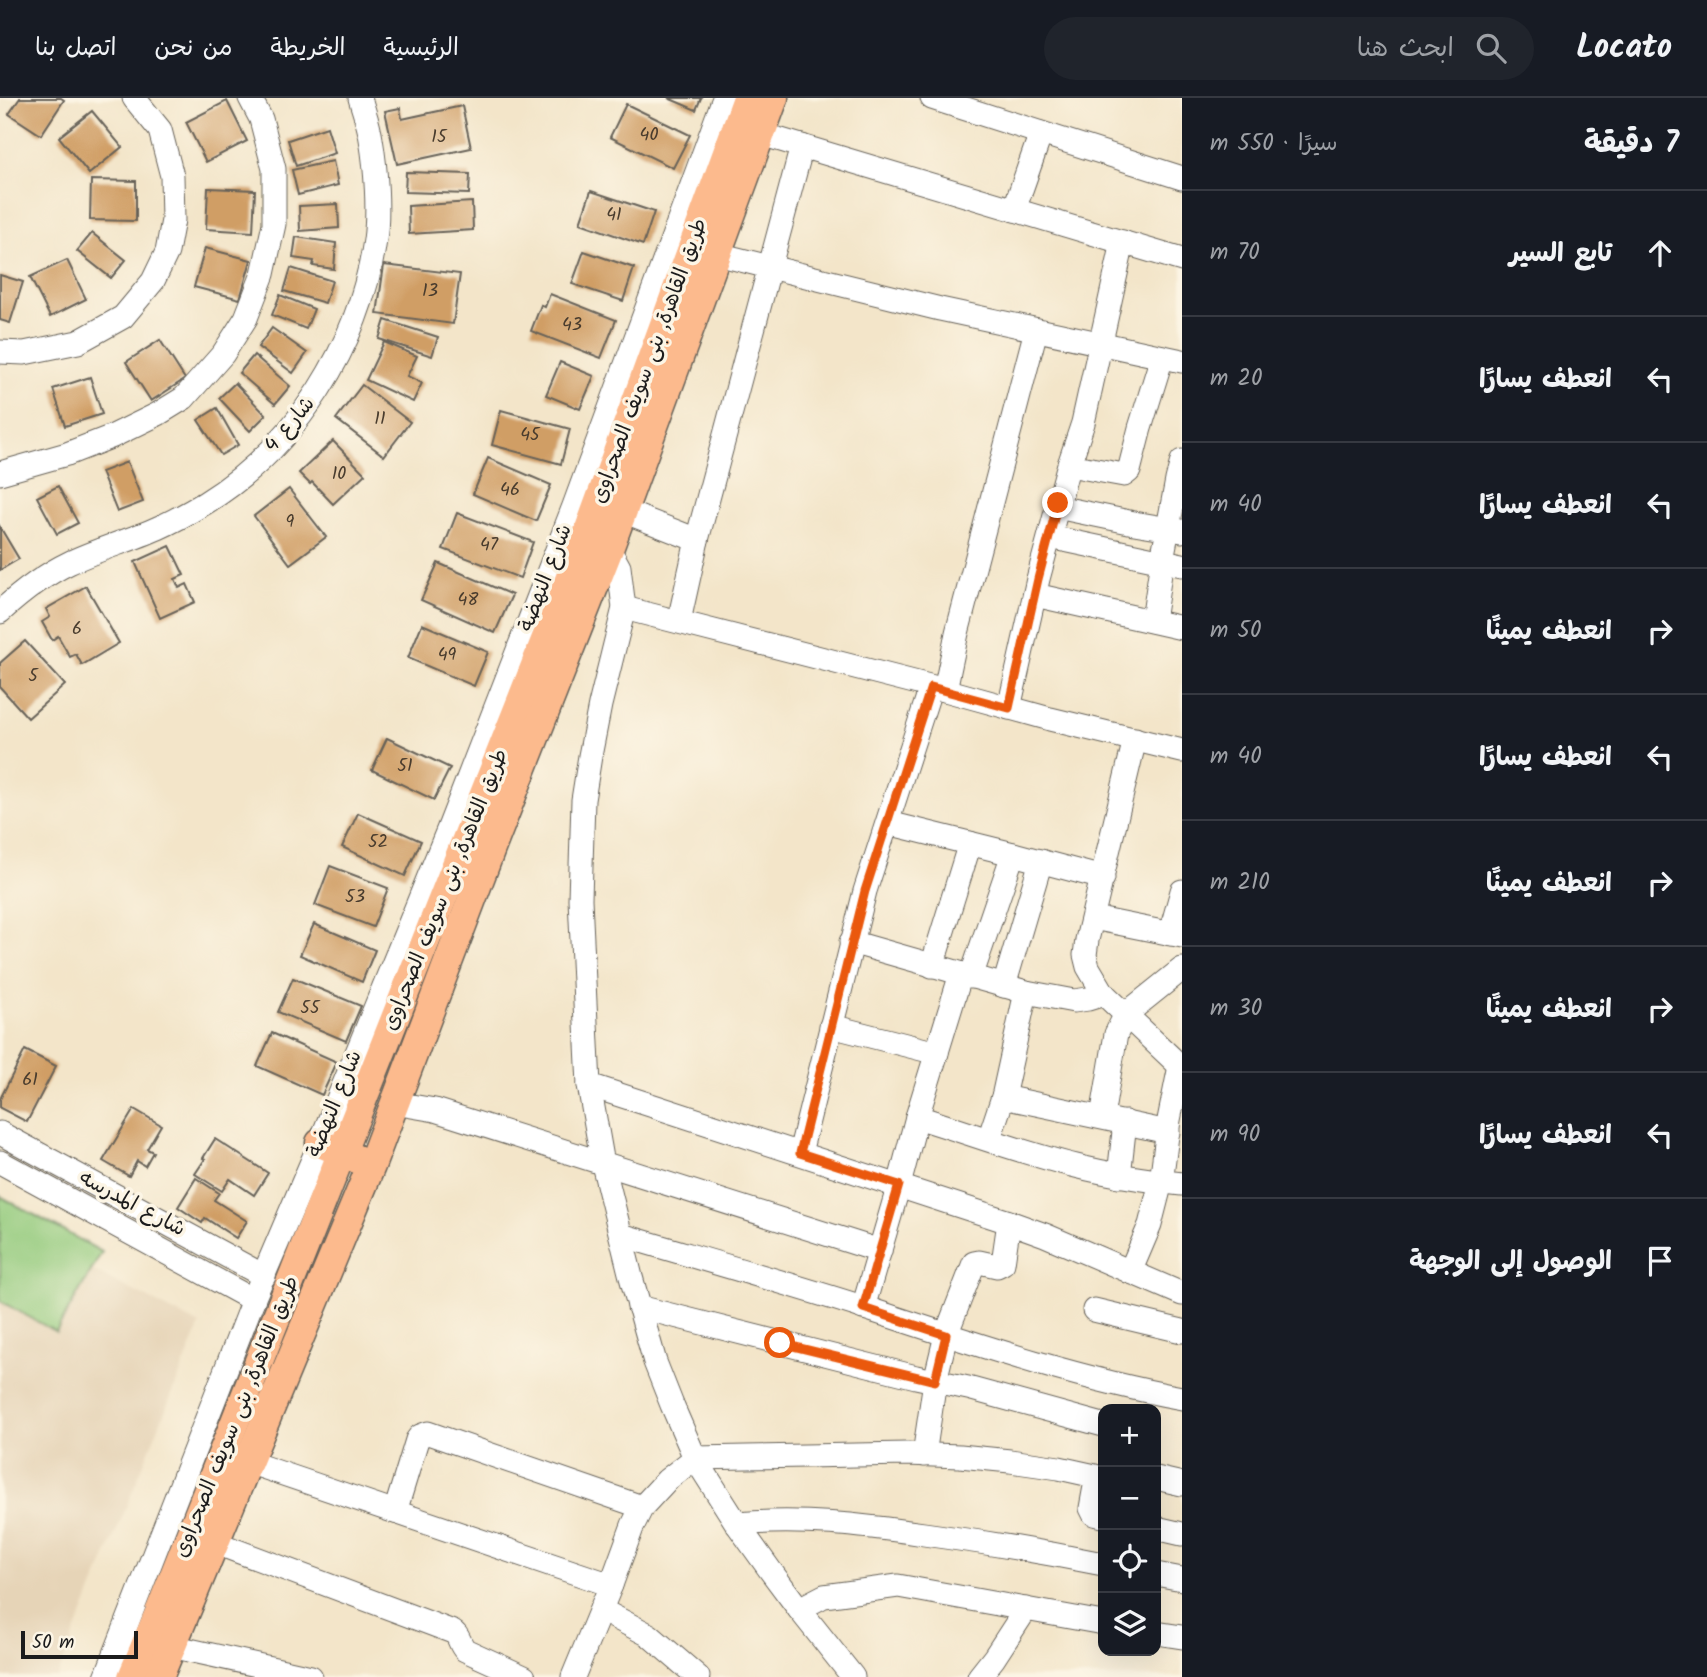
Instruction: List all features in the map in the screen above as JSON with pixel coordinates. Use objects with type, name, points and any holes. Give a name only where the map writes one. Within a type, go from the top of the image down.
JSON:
[{"type":"main road","name":"طريق القاهرة, بنى سويف الصحراوى","points":[[132,1677],[149,1603],[331,1148],[586,537],[747,98]]},
{"type":"main road","name":"طريق القاهرة, بنى سويف الصحراوى","points":[[159,1677],[371,1166],[623,512],[774,98]]},
{"type":"main road","points":[[331,1148],[371,1166]]},
{"type":"street","points":[[0,352],[24,353],[78,342],[123,317],[153,281],[167,252],[173,220],[172,176],[160,130],[134,98]]},
{"type":"street","points":[[0,472],[66,454],[113,436],[158,414],[184,398],[222,354],[246,318],[263,274],[274,224],[274,169],[261,119],[250,98]]},
{"type":"street","name":"شارع 4","points":[[0,612],[33,584],[69,563],[159,528],[206,503],[259,461],[287,432],[320,389],[355,316],[364,291],[375,238],[376,196],[371,139],[360,98]]},
{"type":"street","name":"شارع النهضة","points":[[106,1677],[149,1603],[253,1300],[331,1148],[444,837],[569,519],[724,98]]},
{"type":"street","points":[[932,98],[1182,178]]},
{"type":"street","points":[[1014,210],[1041,133]]},
{"type":"street","points":[[761,134],[1182,260]]},
{"type":"street","points":[[679,621],[697,540],[802,146]]},
{"type":"street","points":[[1009,708],[1049,537],[1083,423],[1123,242]]},
{"type":"street","points":[[717,254],[902,300],[1172,359],[1140,428],[1129,471],[1124,475],[1069,465]]},
{"type":"street","points":[[800,1153],[865,891],[957,633],[1036,330]]},
{"type":"street","points":[[1153,621],[1172,563],[1180,474]]},
{"type":"street","points":[[1057,507],[1175,530]]},
{"type":"street","points":[[623,512],[697,540]]},
{"type":"street","points":[[1049,537],[1172,563]]},
{"type":"street","points":[[609,549],[619,568],[624,608],[600,705],[583,800],[580,899],[589,1085],[603,1164],[655,1362],[695,1458],[737,1524],[853,1677]]},
{"type":"street","points":[[1035,595],[1182,628]]},
{"type":"street","points":[[624,608],[1182,751]]},
{"type":"street","points":[[1130,1272],[1172,1183],[1168,1132],[1181,1067],[1104,994],[1088,967],[1085,955],[1135,739]]},
{"type":"street","points":[[888,823],[1103,878]]},
{"type":"street","points":[[932,966],[970,843]]},
{"type":"street","points":[[863,1308],[937,1054],[1013,854]]},
{"type":"street","points":[[1004,986],[1041,861]]},
{"type":"street","points":[[1093,918],[1176,935],[1182,891]]},
{"type":"street","points":[[852,942],[966,976],[1074,1002],[1104,994]]},
{"type":"street","points":[[1102,1117],[1116,1034],[1126,1014],[1182,969]]},
{"type":"street","points":[[989,1139],[1003,1097],[1026,992]]},
{"type":"street","points":[[831,1026],[937,1054]]},
{"type":"street","points":[[589,1085],[1009,1222],[1182,1294]]},
{"type":"street","points":[[1003,1097],[1168,1132]]},
{"type":"street","points":[[394,1103],[435,1110],[880,1251]]},
{"type":"street","points":[[917,1116],[1045,1158],[1118,1176],[1172,1183]]},
{"type":"street","points":[[1118,1176],[1125,1122]]},
{"type":"street","name":"شارع المدرسه","points":[[0,1133],[264,1276]]},
{"type":"street","name":"شارع المدرسه","points":[[0,1162],[253,1300]]},
{"type":"street","points":[[924,1455],[935,1381],[946,1335],[974,1263],[999,1266],[1003,1262],[1009,1222]]},
{"type":"street","points":[[621,1235],[1036,1362],[1139,1400],[1182,1398]]},
{"type":"street","points":[[639,1307],[968,1388],[1098,1424]]},
{"type":"street","points":[[1094,1310],[1182,1331]]},
{"type":"street","points":[[395,1512],[417,1440],[428,1433],[642,1507]]},
{"type":"street","points":[[573,1677],[642,1507],[667,1480],[695,1458],[924,1455],[1010,1461],[1093,1475],[1096,1480],[1091,1508],[1094,1514],[1098,1515]]},
{"type":"street","points":[[248,1462],[611,1585]]},
{"type":"street","points":[[1161,1479],[1182,1484]]},
{"type":"street","points":[[737,1524],[773,1521],[824,1522],[1041,1552],[1098,1563]]},
{"type":"street","points":[[1161,1529],[1182,1534]]},
{"type":"street","points":[[216,1543],[453,1632],[458,1636],[464,1650],[524,1677]]},
{"type":"street","points":[[1161,1575],[1182,1579]]},
{"type":"street","points":[[799,1609],[824,1596],[898,1586],[1098,1622]]},
{"type":"street","points":[[979,1677],[1026,1609]]},
{"type":"street","points":[[601,1610],[649,1635],[698,1677]]},
{"type":"street","points":[[1161,1634],[1182,1637]]},
{"type":"street","points":[[172,1646],[311,1677]]},
{"type":"shaded area","points":[[0,1223],[200,1325],[57,1677],[0,1677]]},
{"type":"green space","points":[[0,1196],[102,1252],[56,1332],[0,1301]]},
{"type":"building","points":[[20,98],[64,100],[41,135],[9,114]]},
{"type":"building","points":[[668,98],[701,98],[696,110]]},
{"type":"building","points":[[227,101],[247,141],[206,162],[186,122]]},
{"type":"building","points":[[626,104],[690,135],[673,168],[610,137]]},
{"type":"building","points":[[462,106],[471,148],[397,164],[385,111],[400,108],[402,119]]},
{"type":"building","points":[[92,111],[122,147],[89,174],[59,137]]},
{"type":"building","points":[[327,127],[335,153],[296,166],[288,140]]},
{"type":"building","points":[[333,161],[338,185],[298,195],[292,170]]},
{"type":"building","points":[[406,172],[470,174],[469,194],[405,192]]},
{"type":"building","points":[[91,180],[136,181],[136,221],[90,220]]},
{"type":"building","points":[[208,188],[255,190],[253,232],[206,229]]},
{"type":"building","points":[[591,191],[654,212],[643,245],[580,223]]},
{"type":"building","points":[[472,202],[473,230],[409,234],[408,206]]},
{"type":"building","points":[[338,204],[339,228],[300,231],[299,206]]},
{"type":"building","points":[[92,233],[126,260],[111,278],[77,251]]},
{"type":"building","points":[[296,237],[336,243],[334,269],[313,266],[314,261],[293,258]]},
{"type":"building","points":[[205,248],[251,260],[240,299],[194,287]]},
{"type":"building","points":[[584,251],[634,268],[623,301],[572,284]]},
{"type":"building","points":[[67,260],[86,299],[50,317],[30,277]]},
{"type":"building","points":[[384,265],[460,274],[453,324],[377,314]]},
{"type":"building","points":[[291,268],[332,281],[325,303],[284,291]]},
{"type":"building","points":[[0,275],[23,282],[10,323],[0,320]]},
{"type":"building","points":[[550,294],[616,320],[601,358],[531,331],[541,305],[545,307]]},
{"type":"building","points":[[280,295],[314,309],[306,329],[272,315]]},
{"type":"building","points":[[385,320],[438,337],[432,356],[379,339]]},
{"type":"building","points":[[272,328],[307,353],[293,373],[258,347]]},
{"type":"building","points":[[160,340],[185,379],[151,401],[126,362]]},
{"type":"building","points":[[384,342],[417,356],[407,376],[422,383],[413,402],[366,380]]},
{"type":"building","points":[[254,355],[290,386],[275,404],[239,373]]},
{"type":"building","points":[[560,362],[594,376],[580,409],[546,395]]},
{"type":"building","points":[[90,377],[102,414],[65,426],[53,389]]},
{"type":"building","points":[[235,383],[266,415],[250,431],[219,398]]},
{"type":"building","points":[[362,385],[410,422],[384,456],[336,419]]},
{"type":"building","points":[[217,408],[238,445],[221,455],[198,420]]},
{"type":"building","points":[[501,410],[570,429],[561,464],[492,445]]},
{"type":"building","points":[[333,441],[365,474],[333,504],[312,482],[310,484],[299,473]]},
{"type":"building","points":[[488,458],[551,485],[536,521],[473,494]]},
{"type":"building","points":[[127,462],[143,502],[117,512],[101,472]]},
{"type":"building","points":[[58,486],[78,523],[57,534],[37,497]]},
{"type":"building","points":[[289,489],[326,537],[290,564],[254,516]]},
{"type":"building","points":[[457,513],[533,542],[520,578],[443,549]]},
{"type":"building","points":[[0,527],[19,559],[0,570]]},
{"type":"building","points":[[170,546],[184,575],[175,579],[179,588],[187,584],[195,602],[160,618],[135,562]]},
{"type":"building","points":[[438,563],[512,595],[495,633],[421,600]]},
{"type":"building","points":[[86,586],[119,643],[82,665],[76,654],[70,657],[58,636],[52,640],[42,622],[50,617],[46,609]]},
{"type":"building","points":[[422,624],[488,652],[474,686],[408,658]]},
{"type":"building","points":[[25,641],[65,685],[28,718],[0,687],[0,663]]},
{"type":"building","points":[[387,738],[450,768],[434,800],[372,770]]},
{"type":"building","points":[[358,813],[421,841],[405,876],[342,847]]},
{"type":"building","points":[[330,866],[388,888],[373,927],[315,905]]},
{"type":"building","points":[[314,924],[375,950],[362,982],[300,955]]},
{"type":"building","points":[[293,978],[361,1006],[346,1041],[278,1012]]},
{"type":"building","points":[[272,1033],[337,1062],[322,1095],[257,1066]]},
{"type":"building","points":[[25,1050],[56,1066],[27,1122],[0,1108],[0,1099]]},
{"type":"building","points":[[134,1109],[161,1125],[147,1149],[153,1152],[145,1166],[137,1161],[129,1176],[103,1161]]},
{"type":"building","points":[[215,1139],[268,1173],[254,1195],[230,1179],[222,1191],[195,1174]]},
{"type":"building","points":[[196,1178],[219,1193],[214,1200],[247,1221],[236,1238],[205,1218],[202,1223],[178,1207]]},
{"type":"route","points":[[780,1343],[935,1381],[946,1335],[863,1308],[899,1185],[800,1153],[865,891],[931,687],[1009,708],[1058,503]]}]
